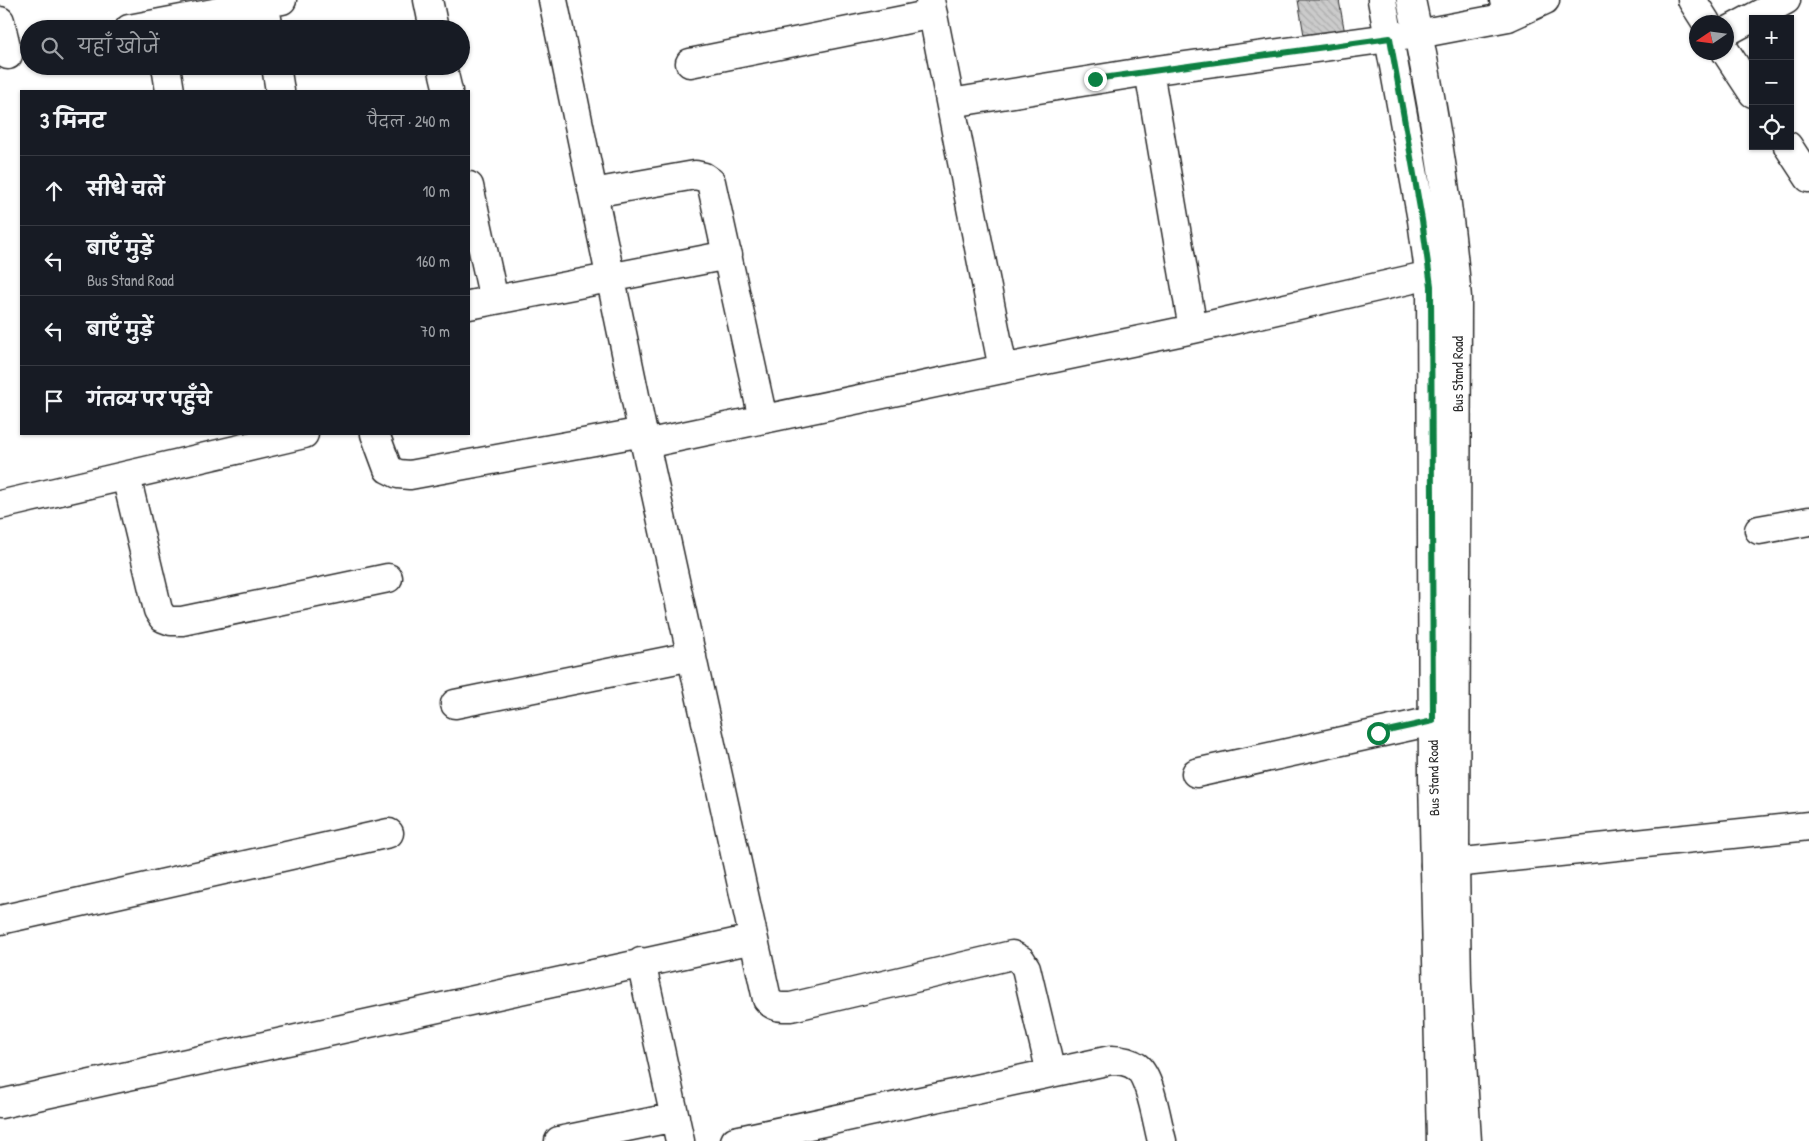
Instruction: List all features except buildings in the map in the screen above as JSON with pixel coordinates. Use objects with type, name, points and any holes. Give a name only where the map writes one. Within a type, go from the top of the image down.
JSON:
[{"type":"street","points":[[428,0],[432,20]]},
{"type":"street","points":[[553,0],[644,438],[767,999],[771,1004],[779,1007],[792,1007],[1012,955],[1021,960],[1026,968],[1051,1072]]},
{"type":"street","name":"Bus Stand Road","points":[[1382,0],[1422,220],[1430,275],[1433,721],[1457,984],[1467,1141]]},
{"type":"street","name":"Bus Stand Road","points":[[1411,0],[1452,243],[1456,298],[1441,1141]]},
{"type":"street","points":[[951,103],[1149,71],[1418,34],[1506,9],[1546,0]]},
{"type":"street","points":[[1692,0],[1702,15]]},
{"type":"street","points":[[1734,28],[1786,0]]},
{"type":"street","points":[[690,63],[932,7],[1003,368]]},
{"type":"street","points":[[158,17],[272,11]]},
{"type":"street","points":[[0,21],[12,54]]},
{"type":"street","points":[[1731,60],[1749,88]]},
{"type":"street","points":[[1149,71],[1194,329]]},
{"type":"street","points":[[167,75],[170,90]]},
{"type":"street","points":[[277,75],[280,90]]},
{"type":"street","points":[[444,75],[448,90]]},
{"type":"street","points":[[1791,150],[1809,178]]},
{"type":"street","points":[[592,192],[695,175],[704,177],[711,182],[763,419]]},
{"type":"street","points":[[470,196],[481,302],[728,254]]},
{"type":"street","points":[[375,435],[388,469],[398,474],[410,475],[763,419],[1194,329],[1430,275]]},
{"type":"street","points":[[0,505],[300,435]]},
{"type":"street","points":[[126,476],[158,610],[163,618],[182,621],[388,578]]},
{"type":"street","points":[[1759,530],[1809,521]]},
{"type":"street","points":[[455,704],[692,656]]},
{"type":"street","points":[[1196,773],[1433,721]]},
{"type":"street","points":[[1445,865],[1809,826]]},
{"type":"street","points":[[0,920],[389,833]]},
{"type":"street","points":[[0,1104],[641,962],[753,939]]},
{"type":"street","points":[[559,1141],[678,1129],[641,962]]},
{"type":"street","points":[[735,1141],[1111,1060],[1126,1061],[1138,1068],[1146,1080],[1162,1141]]},
{"type":"route","points":[[1095,79],[1390,38],[1422,220],[1431,286],[1433,721],[1378,733]]}]
